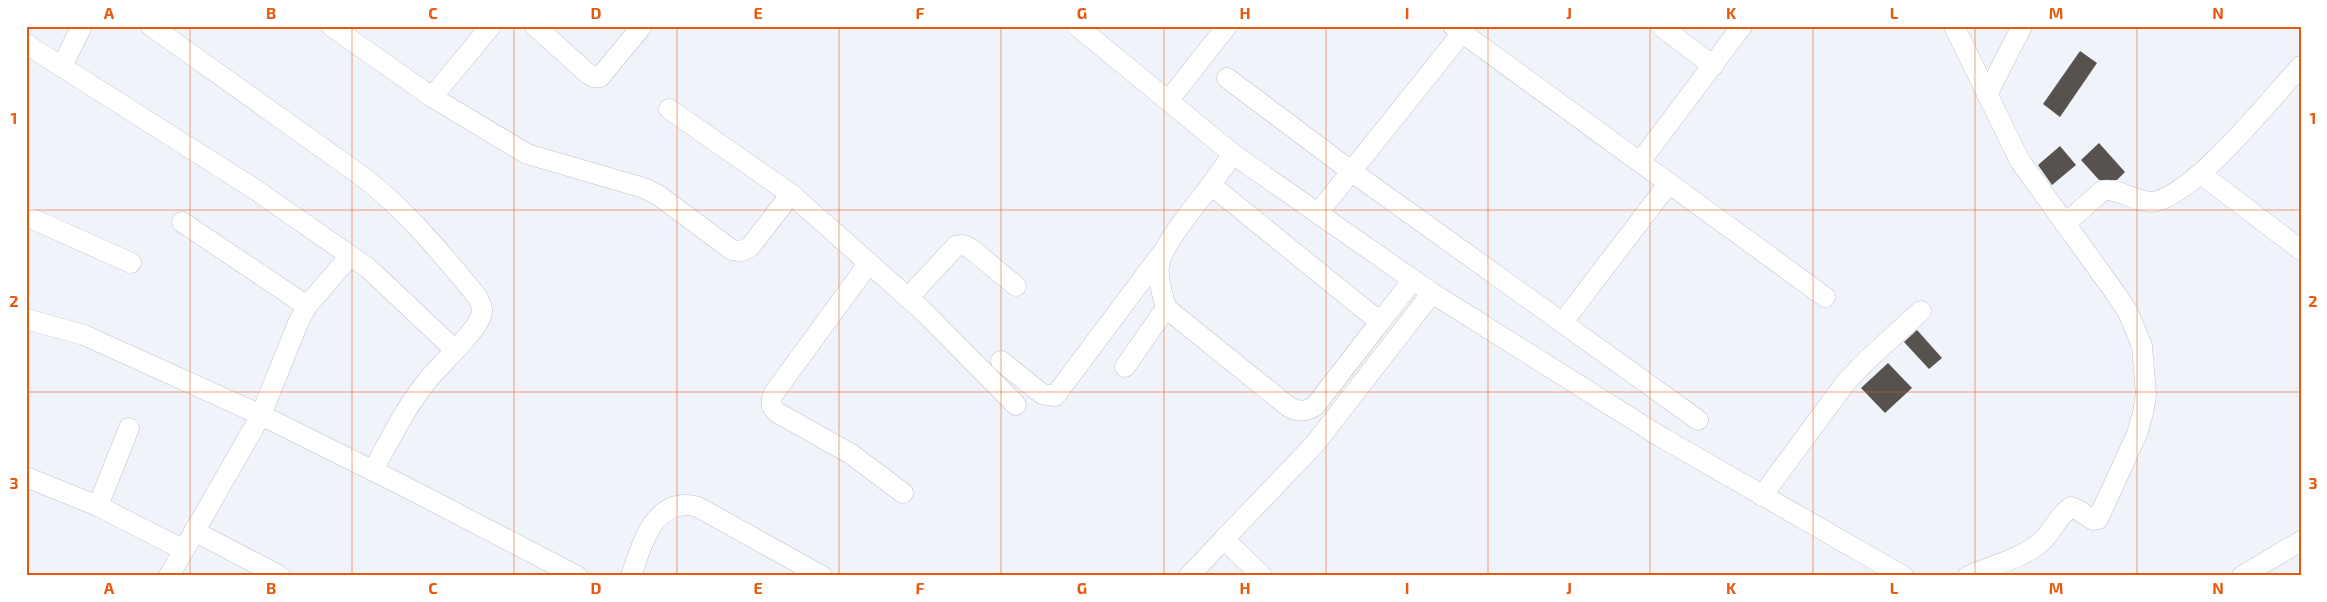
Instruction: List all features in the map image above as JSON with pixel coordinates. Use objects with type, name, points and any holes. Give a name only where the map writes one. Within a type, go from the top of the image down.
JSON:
[{"type":"street","points":[[62,66],[82,26]]},
{"type":"street","points":[[151,26],[364,177],[410,217],[476,294],[482,305],[482,314],[476,325],[412,401],[373,470]]},
{"type":"street","points":[[331,26],[432,96],[527,154],[644,188],[658,195],[732,250],[741,251],[750,247],[791,194]]},
{"type":"street","points":[[432,96],[491,26]]},
{"type":"street","points":[[534,26],[587,73],[593,77],[600,77],[642,26]]},
{"type":"street","points":[[1077,26],[1233,154],[1432,293],[1661,438],[1903,576]]},
{"type":"street","points":[[1168,101],[1227,26]]},
{"type":"street","points":[[1661,26],[1713,66]]},
{"type":"street","points":[[1640,162],[1742,26]]},
{"type":"street","points":[[1954,26],[2020,160],[2116,294],[2136,329],[2142,346],[2146,395],[2137,434],[2098,519],[2093,520],[2078,510],[2071,508],[2065,512],[2049,534],[2034,547],[1968,576]]},
{"type":"street","points":[[1988,95],[2022,26]]},
{"type":"street","points":[[1318,213],[1352,171],[1457,30],[1825,297]]},
{"type":"street","points":[[26,44],[253,188],[368,268],[454,349]]},
{"type":"street","points":[[2065,224],[2097,194],[2106,190],[2149,202],[2158,201],[2202,174],[2301,66]]},
{"type":"street","points":[[1227,78],[1352,171],[1698,420]]},
{"type":"street","points":[[670,109],[791,194],[908,298],[1016,405]]},
{"type":"street","points":[[1001,361],[1042,394],[1055,396],[1233,154]]},
{"type":"street","points":[[2202,174],[2301,250]]},
{"type":"street","points":[[1563,322],[1668,183]]},
{"type":"street","points":[[1211,185],[1380,322]]},
{"type":"street","points":[[26,216],[131,263]]},
{"type":"street","points":[[182,222],[307,306]]},
{"type":"street","points":[[908,298],[956,246],[963,244],[1016,286]]},
{"type":"street","points":[[1162,253],[1159,267],[1166,308],[1289,407],[1298,412],[1314,406],[1413,280]]},
{"type":"street","points":[[169,576],[261,415],[298,323],[307,306],[350,256]]},
{"type":"street","points":[[870,263],[774,393],[770,402],[772,409],[778,414],[851,454],[903,493]]},
{"type":"street","points":[[1189,576],[1314,445],[1432,293]]},
{"type":"street","points":[[1125,367],[1166,308]]},
{"type":"street","points":[[1762,496],[1846,382],[1920,311]]},
{"type":"street","points":[[26,319],[84,335],[261,415],[373,470],[577,576]]},
{"type":"street","points":[[98,506],[129,428]]},
{"type":"street","points":[[26,477],[98,506],[184,550]]},
{"type":"street","points":[[631,576],[646,534],[655,521],[672,508],[685,504],[698,507],[822,576]]},
{"type":"street","points":[[194,531],[280,576]]},
{"type":"street","points":[[1224,539],[1262,576]]},
{"type":"street","points":[[2242,576],[2301,541]]},
{"type":"building","points":[[2080,51],[2097,63],[2060,117],[2043,104]]},
{"type":"building","points":[[2099,143],[2125,172],[2117,180],[2099,180],[2081,160]]},
{"type":"building","points":[[2060,146],[2076,165],[2052,185],[2038,165]]},
{"type":"building","points":[[1917,330],[1942,358],[1929,369],[1904,342]]},
{"type":"building","points":[[1888,363],[1912,388],[1885,413],[1861,388]]}]
